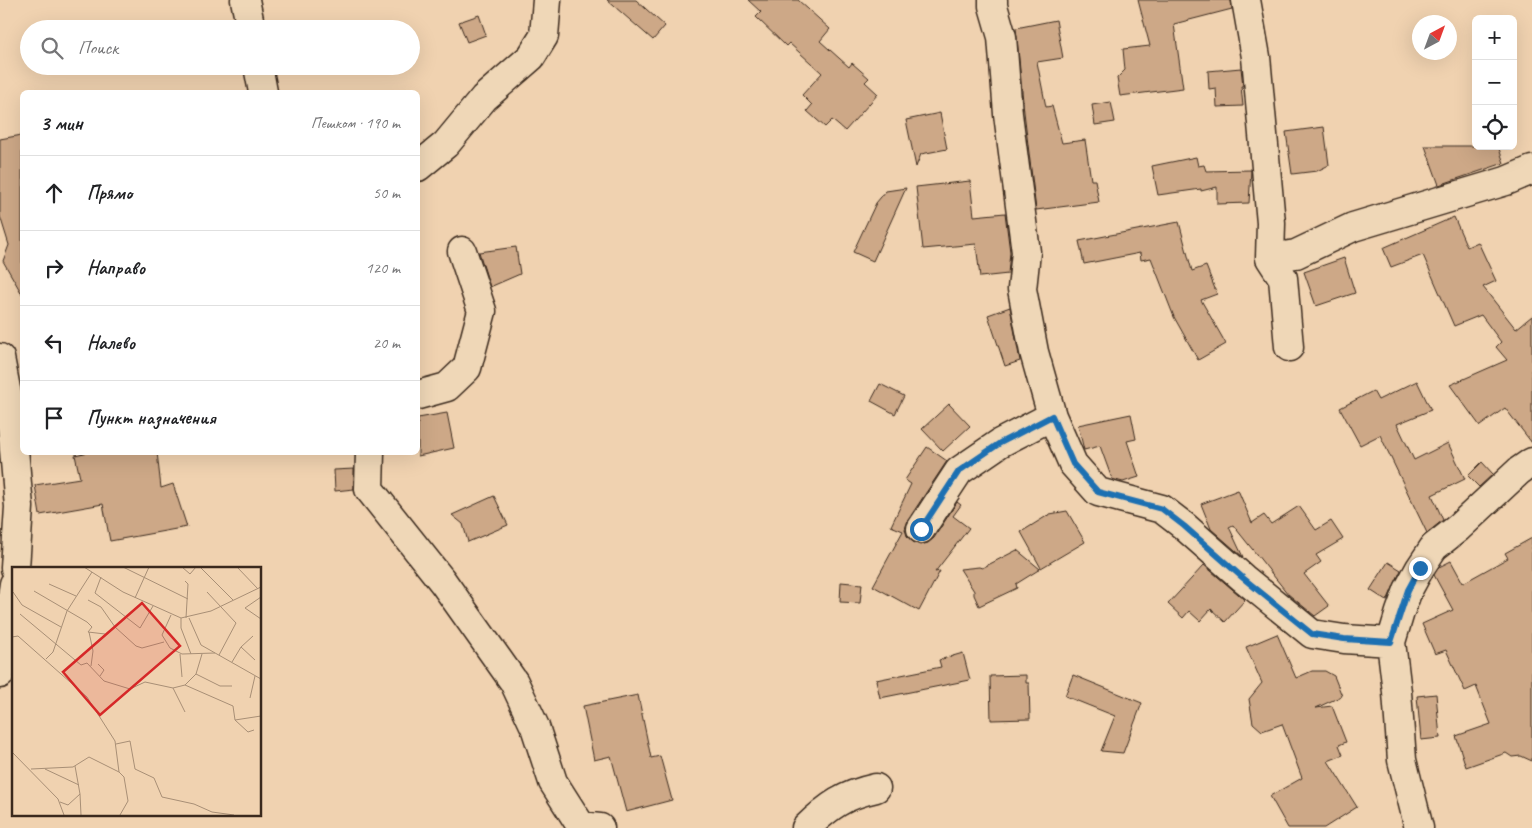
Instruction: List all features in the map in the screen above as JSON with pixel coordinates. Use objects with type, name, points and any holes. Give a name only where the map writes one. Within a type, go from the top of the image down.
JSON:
[{"type":"street","points":[[245,0],[249,20]]},
{"type":"street","points":[[420,165],[446,144],[484,98],[531,57],[544,36],[547,0]]},
{"type":"street","points":[[993,0],[1002,37],[1008,114],[1026,252],[1022,289],[1034,352],[1052,416],[1073,464],[1098,492],[1162,509],[1312,634],[1344,639],[1391,642]]},
{"type":"street","points":[[1246,0],[1256,58],[1271,223],[1270,258],[1283,278],[1289,347]]},
{"type":"street","points":[[260,75],[263,90]]},
{"type":"street","points":[[1270,258],[1296,254],[1352,227],[1506,181],[1532,170]]},
{"type":"street","points":[[420,394],[447,387],[467,368],[482,312],[462,251]]},
{"type":"street","points":[[0,358],[10,415],[19,507],[15,567]]},
{"type":"street","points":[[921,529],[959,471],[1000,443],[1052,416]]},
{"type":"street","points":[[370,455],[370,489],[443,582],[514,682],[535,727],[554,782],[581,826],[600,828]]},
{"type":"street","points":[[1419,828],[1402,760],[1391,642],[1408,590],[1434,548],[1519,471],[1532,462]]},
{"type":"street","points":[[0,674],[12,597]]},
{"type":"street","points":[[806,828],[827,808],[855,792],[876,788]]},
{"type":"building","points":[[607,0],[636,0],[665,26],[653,40]]},
{"type":"building","points":[[748,0],[798,0],[830,29],[820,41],[849,67],[852,63],[869,78],[865,82],[878,94],[845,131],[832,120],[825,127],[807,111],[812,105],[802,95],[822,73],[789,43],[786,46],[756,17],[761,12]]},
{"type":"building","points":[[1138,0],[1231,0],[1232,9],[1174,24],[1183,88],[1120,96],[1117,78],[1125,70],[1123,49],[1150,46]]},
{"type":"building","points":[[479,15],[486,35],[467,42],[459,22]]},
{"type":"building","points":[[1056,20],[1063,58],[1037,62],[1046,107],[1052,106],[1062,143],[1085,140],[1091,180],[1095,180],[1099,202],[1036,210],[1016,28]]},
{"type":"building","points":[[1241,68],[1243,106],[1217,107],[1216,88],[1209,89],[1208,71]]},
{"type":"building","points":[[1111,102],[1115,122],[1095,125],[1092,105]]},
{"type":"building","points":[[940,113],[947,149],[921,154],[916,167],[906,120]]},
{"type":"building","points":[[1324,127],[1329,165],[1317,171],[1292,174],[1286,132]]},
{"type":"building","points":[[20,135],[20,291],[3,261],[9,245],[0,216],[0,139]]},
{"type":"building","points":[[1425,146],[1472,146],[1472,150],[1499,150],[1504,163],[1439,185]]},
{"type":"building","points":[[1196,157],[1198,166],[1204,165],[1206,171],[1251,170],[1249,203],[1217,204],[1217,187],[1201,191],[1201,189],[1158,195],[1152,166]]},
{"type":"building","points":[[970,181],[974,216],[1005,213],[1010,252],[1008,274],[980,277],[976,244],[923,249],[916,187]]},
{"type":"building","points":[[906,188],[873,261],[853,252],[876,203],[886,191]]},
{"type":"building","points":[[1454,217],[1467,247],[1478,242],[1496,281],[1483,287],[1516,329],[1532,316],[1532,443],[1505,408],[1480,426],[1450,385],[1507,360],[1496,347],[1501,342],[1481,315],[1454,326],[1423,255],[1391,267],[1383,248]]},
{"type":"building","points":[[1179,222],[1192,271],[1206,266],[1217,294],[1201,300],[1226,344],[1198,360],[1174,317],[1151,258],[1141,260],[1140,253],[1084,264],[1079,241]]},
{"type":"building","points":[[516,247],[520,274],[490,287],[479,252]]},
{"type":"building","points":[[1344,258],[1355,293],[1316,306],[1304,272]]},
{"type":"building","points":[[1010,307],[1020,361],[1005,366],[988,315]]},
{"type":"building","points":[[1417,381],[1431,410],[1397,424],[1414,460],[1448,443],[1465,479],[1432,495],[1443,520],[1427,533],[1380,435],[1360,445],[1340,408],[1373,391],[1378,400]]},
{"type":"building","points":[[880,384],[904,396],[895,414],[871,401]]},
{"type":"building","points":[[949,404],[970,426],[943,451],[922,429]]},
{"type":"building","points":[[447,413],[454,448],[418,456],[420,455],[420,418]]},
{"type":"building","points":[[1131,414],[1136,439],[1127,441],[1139,477],[1123,482],[1112,479],[1100,446],[1084,450],[1078,425]]},
{"type":"building","points":[[927,447],[947,461],[908,520],[905,529],[907,536],[913,542],[920,545],[928,543],[934,538],[957,502],[961,505],[953,516],[969,528],[935,572],[940,571],[919,611],[873,586],[903,531],[891,526],[911,484],[905,480]]},
{"type":"building","points":[[75,455],[157,455],[161,488],[173,484],[187,527],[110,541],[103,504],[40,515],[35,485],[80,478]]},
{"type":"building","points":[[1482,462],[1493,474],[1479,487],[1468,476]]},
{"type":"building","points":[[354,469],[354,489],[335,491],[334,470]]},
{"type":"building","points":[[1238,490],[1252,523],[1264,515],[1271,524],[1299,506],[1316,530],[1331,521],[1343,539],[1316,555],[1321,562],[1304,574],[1329,606],[1315,616],[1288,594],[1233,525],[1229,527],[1243,557],[1211,529],[1201,504]]},
{"type":"building","points":[[494,496],[508,525],[468,542],[463,524],[452,515]]},
{"type":"building","points":[[1067,511],[1085,542],[1041,568],[1021,532],[1050,514]]},
{"type":"building","points":[[1532,538],[1532,761],[1521,756],[1512,757],[1506,753],[1466,767],[1456,736],[1491,724],[1476,686],[1465,691],[1446,650],[1435,654],[1422,624],[1453,610],[1434,575],[1439,567],[1451,561],[1463,583],[1508,558],[1505,553]]},
{"type":"building","points":[[1017,550],[1040,569],[1016,584],[1017,588],[979,606],[974,591],[960,569],[982,568]]},
{"type":"building","points":[[1388,562],[1401,570],[1387,601],[1370,590]]},
{"type":"building","points":[[1204,565],[1245,600],[1225,622],[1211,609],[1200,621],[1189,611],[1183,618],[1168,604]]},
{"type":"building","points":[[841,582],[862,584],[860,603],[840,602]]},
{"type":"building","points":[[1277,634],[1296,678],[1312,671],[1325,671],[1334,676],[1342,696],[1316,708],[1332,706],[1346,742],[1339,745],[1343,755],[1328,761],[1357,807],[1324,828],[1288,828],[1270,796],[1302,778],[1282,724],[1262,731],[1253,723],[1249,699],[1262,683],[1246,647]]},
{"type":"building","points":[[963,653],[970,680],[880,698],[876,680],[941,667],[939,660]]},
{"type":"building","points":[[1026,675],[1026,683],[1029,683],[1030,719],[991,720],[990,676]]},
{"type":"building","points":[[1073,675],[1142,703],[1123,753],[1101,751],[1115,716],[1065,696]]},
{"type":"building","points":[[1436,694],[1440,738],[1421,740],[1417,696]]},
{"type":"building","points":[[638,695],[651,758],[660,756],[672,800],[626,812],[611,756],[594,760],[583,706]]},
{"type":"route","points":[[921,529],[959,471],[1000,443],[1052,416],[1073,464],[1098,492],[1162,509],[1312,634],[1344,639],[1391,642],[1408,590],[1420,568]]}]
